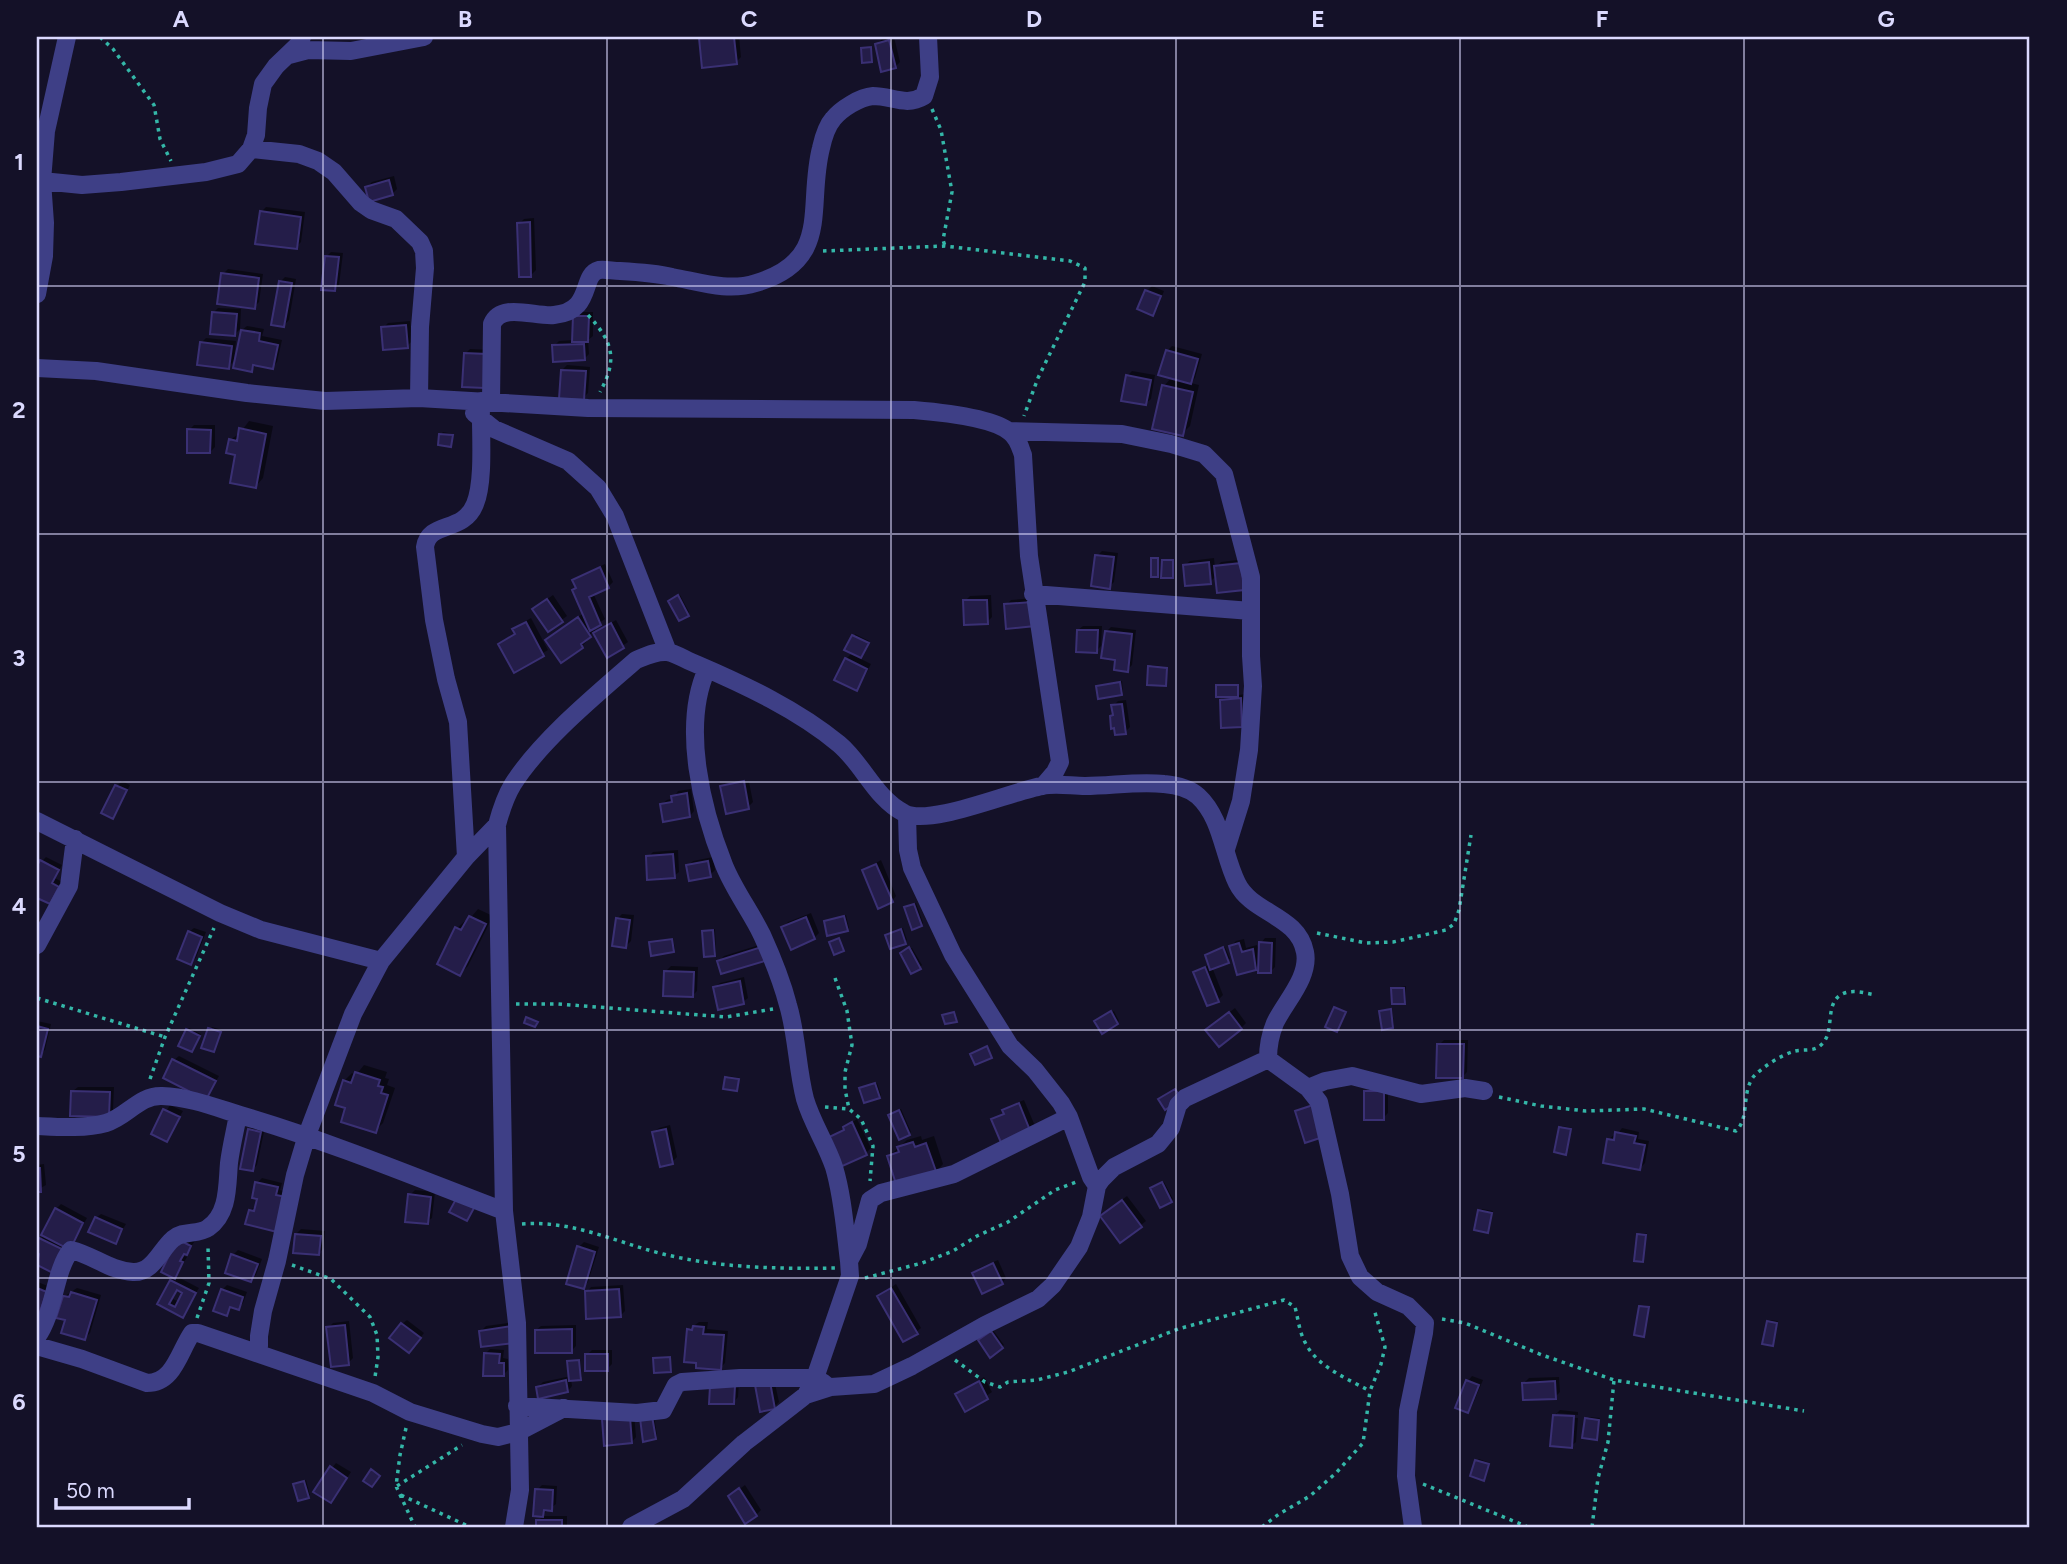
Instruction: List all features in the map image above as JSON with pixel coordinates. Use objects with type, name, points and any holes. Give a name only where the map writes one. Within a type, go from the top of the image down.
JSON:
[{"type":"street","points":[[37,291],[44,256],[46,223],[42,181],[46,131],[67,37]]},
{"type":"street","points":[[42,181],[82,185],[206,172],[238,164],[251,149],[256,135],[263,84],[276,66],[300,43],[302,37]]},
{"type":"street","points":[[289,55],[316,50],[351,51],[424,37]]},
{"type":"street","points":[[466,857],[458,722],[434,620],[425,547],[426,538],[432,532],[459,524],[475,506],[481,474],[484,407],[492,324],[495,317],[505,311],[557,315],[578,305],[586,292],[589,279],[593,273],[601,270],[646,272],[731,287],[755,284],[796,262],[804,253],[812,230],[816,167],[824,136],[832,120],[846,107],[866,98],[875,96],[909,102],[924,96],[930,77],[928,37]]},
{"type":"street","points":[[251,149],[299,154],[318,161],[334,172],[361,203],[371,210],[396,219],[420,242],[425,251],[425,268],[420,327],[419,398]]},
{"type":"street","points":[[37,368],[96,370],[247,393],[325,401],[419,398],[462,400],[484,407],[914,410],[953,414],[1014,431],[1122,434],[1204,454],[1224,474],[1251,577],[1253,686],[1249,750],[1241,801],[1226,849]]},
{"type":"street","points":[[484,407],[494,429],[568,461],[598,488],[615,516],[668,652]]},
{"type":"street","points":[[1014,431],[1023,456],[1033,594],[1044,645],[1060,762],[1066,772],[1086,786]]},
{"type":"street","points":[[1033,594],[1251,611]]},
{"type":"street","points":[[514,1527],[520,1490],[517,1323],[505,1218],[497,825],[502,804],[512,785],[541,749],[636,660],[651,654],[668,652],[796,715],[841,745],[893,806],[907,815],[938,815],[1043,786],[1163,783],[1186,788],[1208,808],[1237,883],[1260,909],[1280,918],[1294,929],[1306,953],[1306,964],[1301,978],[1274,1026],[1268,1045],[1268,1059]]},
{"type":"street","points":[[708,670],[701,683],[696,706],[694,738],[702,787],[724,866],[762,936],[789,1006],[807,1105],[834,1169],[849,1268]]},
{"type":"street","points":[[1043,786],[1060,762]]},
{"type":"street","points":[[517,1406],[657,1412],[663,1410],[676,1385],[682,1381],[740,1378],[874,1384],[1038,1299],[1054,1285],[1068,1266],[1091,1217],[1096,1175],[1069,1117],[1047,1084],[1010,1046],[997,1028],[953,955],[912,867],[908,850],[907,815]]},
{"type":"street","points":[[37,821],[220,914],[261,930],[381,961]]},
{"type":"street","points":[[256,1353],[263,1311],[277,1261],[295,1175],[307,1135],[353,1014],[381,961],[466,857],[497,825]]},
{"type":"street","points":[[37,945],[69,886],[75,839]]},
{"type":"street","points":[[1096,1175],[1158,1144],[1171,1128],[1178,1105],[1185,1098],[1268,1059]]},
{"type":"street","points":[[1268,1059],[1308,1088],[1319,1102],[1344,1215],[1350,1256],[1360,1277],[1377,1292],[1408,1306],[1424,1322],[1408,1411],[1406,1476],[1413,1527]]},
{"type":"street","points":[[1308,1088],[1325,1081],[1352,1076],[1421,1094],[1465,1088],[1484,1091]]},
{"type":"street","points":[[37,1126],[106,1123],[128,1112],[143,1100],[160,1096],[184,1099],[307,1135],[505,1218]]},
{"type":"street","points":[[37,1337],[48,1316],[64,1263],[71,1250],[120,1270],[136,1272],[152,1265],[172,1239],[181,1233],[207,1229],[219,1216],[226,1201],[229,1163],[238,1115]]},
{"type":"street","points":[[634,1527],[683,1499],[744,1443],[823,1382],[849,1268],[870,1200],[881,1194],[954,1174],[1069,1117]]},
{"type":"street","points":[[37,1346],[147,1383],[157,1383],[166,1378],[192,1333],[206,1335],[373,1393],[410,1412],[498,1437],[517,1432],[564,1408]]},
{"type":"path","points":[[100,37],[113,49],[147,93],[154,105],[160,139],[180,174]]},
{"type":"path","points":[[924,96],[941,130],[950,181],[949,211],[943,243],[945,246]]},
{"type":"path","points":[[804,253],[880,247],[945,246],[1070,261],[1085,268],[1085,282],[1014,431]]},
{"type":"path","points":[[578,305],[598,326],[611,348],[612,360],[608,375],[588,408]]},
{"type":"path","points":[[1294,929],[1366,943],[1393,942],[1446,930],[1454,924],[1459,910],[1471,835]]},
{"type":"path","points":[[143,1100],[165,1037],[220,914]]},
{"type":"path","points":[[835,978],[847,1011],[852,1045],[845,1072],[849,1109]]},
{"type":"path","points":[[1484,1091],[1511,1101],[1541,1106],[1586,1111],[1644,1110],[1737,1131],[1754,1077],[1781,1057],[1822,1045],[1830,1026],[1836,999],[1841,995],[1850,991],[1876,995]]},
{"type":"path","points":[[37,998],[165,1037]]},
{"type":"path","points":[[500,1003],[558,1004],[726,1017],[789,1006]]},
{"type":"path","points":[[807,1105],[849,1109],[861,1119],[873,1146],[870,1200]]},
{"type":"path","points":[[505,1218],[570,1226],[661,1254],[712,1264],[776,1269],[849,1268],[862,1279],[922,1263],[953,1251],[1008,1222],[1055,1190],[1096,1175]]},
{"type":"path","points":[[192,1333],[209,1283],[207,1229]]},
{"type":"path","points":[[277,1261],[331,1279],[370,1317],[377,1335],[378,1357],[373,1393]]},
{"type":"path","points":[[1262,1527],[1310,1496],[1363,1443],[1370,1391],[1385,1347],[1368,1285]]},
{"type":"path","points":[[942,1349],[985,1382],[1000,1387],[1008,1382],[1037,1380],[1068,1372],[1178,1329],[1284,1300],[1295,1307],[1300,1330],[1313,1355],[1370,1391]]},
{"type":"path","points":[[1419,1315],[1465,1323],[1614,1380],[1804,1411]]},
{"type":"path","points":[[1592,1527],[1598,1478],[1608,1442],[1614,1380]]},
{"type":"path","points":[[410,1412],[396,1486],[415,1527]]},
{"type":"path","points":[[396,1486],[482,1434]]},
{"type":"path","points":[[1406,1476],[1528,1527]]},
{"type":"path","points":[[399,1494],[470,1527]]},
{"type":"building","points":[[734,37],[737,64],[702,68],[699,38]]},
{"type":"building","points":[[889,40],[896,68],[881,72],[875,44]]},
{"type":"building","points":[[871,47],[872,62],[862,63],[861,48]]},
{"type":"building","points":[[389,180],[393,195],[369,202],[365,187]]},
{"type":"building","points":[[260,211],[301,217],[297,249],[255,244]]},
{"type":"building","points":[[530,222],[531,277],[519,277],[517,223]]},
{"type":"building","points":[[325,256],[339,257],[335,291],[321,290]]},
{"type":"building","points":[[221,273],[259,278],[255,309],[217,304]]},
{"type":"building","points":[[279,281],[292,283],[284,327],[271,325]]},
{"type":"building","points":[[1145,290],[1161,296],[1153,316],[1137,309]]},
{"type":"building","points":[[212,312],[237,314],[235,336],[210,334]]},
{"type":"building","points":[[573,316],[589,316],[588,342],[572,342]]},
{"type":"building","points":[[406,325],[408,348],[383,350],[381,327]]},
{"type":"building","points":[[241,330],[260,333],[259,341],[278,345],[273,369],[253,365],[252,372],[233,368]]},
{"type":"building","points":[[200,342],[232,346],[229,369],[197,365]]},
{"type":"building","points":[[584,344],[585,360],[553,362],[552,345]]},
{"type":"building","points":[[1166,350],[1198,359],[1191,384],[1158,375]]},
{"type":"building","points":[[464,353],[487,354],[485,388],[462,387]]},
{"type":"building","points":[[561,370],[586,371],[584,400],[559,399]]},
{"type":"building","points":[[1126,375],[1151,380],[1146,405],[1121,401]]},
{"type":"building","points":[[1162,385],[1193,392],[1183,436],[1152,429]]},
{"type":"building","points":[[239,428],[266,434],[256,488],[230,483],[235,455],[226,453],[229,439],[237,441]]},
{"type":"building","points":[[187,429],[211,430],[210,453],[187,453]]},
{"type":"building","points":[[439,434],[453,435],[451,447],[438,445]]},
{"type":"building","points":[[1095,555],[1114,557],[1110,589],[1091,586]]},
{"type":"building","points":[[1151,558],[1158,558],[1158,577],[1151,577]]},
{"type":"building","points":[[1162,560],[1173,560],[1173,578],[1161,578]]},
{"type":"building","points":[[1209,562],[1211,584],[1185,586],[1183,565]]},
{"type":"building","points":[[1241,563],[1244,590],[1217,593],[1214,566]]},
{"type":"building","points":[[600,567],[609,588],[589,597],[601,625],[590,631],[572,590],[576,588],[572,580]]},
{"type":"building","points":[[678,595],[689,616],[679,621],[668,601]]},
{"type":"building","points":[[547,599],[563,622],[548,632],[532,609]]},
{"type":"building","points":[[963,600],[987,600],[988,624],[964,625]]},
{"type":"building","points":[[1032,602],[1035,626],[1006,629],[1004,604]]},
{"type":"building","points":[[578,617],[591,637],[581,644],[583,648],[561,663],[545,640]]},
{"type":"building","points":[[526,622],[544,656],[514,673],[498,644],[515,634],[512,629]]},
{"type":"building","points":[[611,623],[624,648],[607,658],[593,633]]},
{"type":"building","points":[[1077,630],[1098,630],[1097,653],[1076,652]]},
{"type":"building","points":[[1105,631],[1132,634],[1128,672],[1114,670],[1115,660],[1101,658]]},
{"type":"building","points":[[852,635],[869,643],[861,658],[844,650]]},
{"type":"building","points":[[845,658],[867,669],[857,691],[834,680]]},
{"type":"building","points":[[1148,666],[1167,668],[1166,686],[1147,685]]},
{"type":"building","points":[[1120,682],[1122,695],[1098,699],[1096,686]]},
{"type":"building","points":[[1216,685],[1238,685],[1238,697],[1216,697]]},
{"type":"building","points":[[1241,698],[1242,727],[1221,728],[1220,700]]},
{"type":"building","points":[[1122,704],[1126,734],[1115,735],[1114,728],[1111,729],[1111,705]]},
{"type":"building","points":[[744,781],[749,809],[726,814],[720,786]]},
{"type":"building","points":[[115,785],[127,790],[113,819],[101,813]]},
{"type":"building","points":[[687,793],[690,817],[663,822],[660,804],[672,802],[671,796]]},
{"type":"building","points":[[673,854],[675,878],[647,880],[646,856]]},
{"type":"building","points":[[40,860],[59,870],[52,883],[59,887],[50,904],[37,898],[37,866]]},
{"type":"building","points":[[708,861],[711,877],[689,881],[686,865]]},
{"type":"building","points":[[876,864],[893,902],[878,909],[862,870]]},
{"type":"building","points":[[914,904],[922,926],[912,930],[904,907]]},
{"type":"building","points":[[469,916],[486,924],[460,976],[437,964],[455,927],[461,930]]},
{"type":"building","points":[[844,916],[848,931],[827,936],[824,921]]},
{"type":"building","points":[[806,917],[815,939],[791,950],[781,927]]},
{"type":"building","points":[[616,918],[630,920],[626,948],[612,946]]},
{"type":"building","points":[[901,929],[906,944],[890,949],[885,935]]},
{"type":"building","points":[[713,930],[715,956],[704,957],[702,931]]},
{"type":"building","points":[[188,931],[202,937],[191,965],[177,959]]},
{"type":"building","points":[[839,938],[844,951],[834,955],[829,942]]},
{"type":"building","points":[[672,939],[674,952],[651,956],[649,942]]},
{"type":"building","points":[[1259,942],[1272,943],[1271,973],[1258,973]]},
{"type":"building","points":[[1239,943],[1242,952],[1253,949],[1256,970],[1237,975],[1229,946]]},
{"type":"building","points":[[765,946],[768,960],[721,974],[717,961]]},
{"type":"building","points":[[909,947],[921,969],[911,974],[900,953]]},
{"type":"building","points":[[1223,947],[1229,963],[1210,970],[1205,955]]},
{"type":"building","points":[[1205,967],[1219,1002],[1207,1006],[1193,972]]},
{"type":"building","points":[[664,971],[694,972],[693,997],[663,996]]},
{"type":"building","points":[[740,981],[744,1004],[718,1010],[713,987]]},
{"type":"building","points":[[1391,988],[1404,988],[1405,1004],[1392,1004]]},
{"type":"building","points":[[1334,1007],[1346,1012],[1337,1032],[1325,1027]]},
{"type":"building","points":[[1391,1009],[1393,1028],[1382,1030],[1379,1011]]},
{"type":"building","points":[[1111,1011],[1118,1024],[1102,1034],[1094,1021]]},
{"type":"building","points":[[954,1012],[957,1022],[945,1024],[942,1015]]},
{"type":"building","points":[[1229,1012],[1242,1029],[1219,1047],[1205,1030]]},
{"type":"building","points":[[526,1017],[538,1022],[535,1027],[524,1023]]},
{"type":"building","points":[[37,1026],[48,1029],[41,1057],[37,1056]]},
{"type":"building","points":[[208,1028],[221,1032],[214,1052],[201,1048]]},
{"type":"building","points":[[186,1029],[200,1036],[192,1052],[178,1046]]},
{"type":"building","points":[[1437,1044],[1464,1044],[1463,1078],[1436,1078]]},
{"type":"building","points":[[987,1046],[992,1058],[975,1065],[970,1054]]},
{"type":"building","points":[[172,1059],[216,1081],[206,1100],[163,1078]]},
{"type":"building","points":[[355,1072],[380,1080],[378,1086],[383,1087],[381,1093],[388,1095],[376,1133],[341,1122],[345,1108],[335,1105],[343,1080],[351,1083]]},
{"type":"building","points":[[725,1077],[739,1079],[737,1091],[723,1089]]},
{"type":"building","points":[[875,1083],[880,1098],[864,1103],[859,1088]]},
{"type":"building","points":[[1175,1089],[1182,1099],[1165,1110],[1158,1099]]},
{"type":"building","points":[[71,1091],[110,1092],[109,1117],[70,1116]]},
{"type":"building","points":[[1364,1091],[1384,1091],[1384,1120],[1364,1120]]},
{"type":"building","points":[[1019,1103],[1031,1133],[1002,1145],[991,1119],[1004,1114],[1002,1110]]},
{"type":"building","points":[[1316,1104],[1326,1136],[1305,1143],[1295,1111]]},
{"type":"building","points":[[163,1109],[180,1117],[167,1142],[151,1134]]},
{"type":"building","points":[[899,1110],[910,1135],[899,1140],[888,1115]]},
{"type":"building","points":[[852,1122],[867,1155],[838,1168],[825,1139],[844,1130],[843,1127]]},
{"type":"building","points":[[1559,1127],[1571,1129],[1566,1155],[1554,1152]]},
{"type":"building","points":[[248,1129],[261,1132],[253,1171],[240,1169]]},
{"type":"building","points":[[666,1129],[673,1164],[660,1167],[652,1132]]},
{"type":"building","points":[[1615,1132],[1636,1136],[1634,1143],[1645,1145],[1640,1170],[1603,1163],[1607,1139],[1614,1140]]},
{"type":"building","points":[[913,1142],[915,1147],[926,1143],[937,1174],[897,1187],[887,1156],[899,1152],[897,1147]]},
{"type":"building","points":[[37,1168],[40,1168],[41,1192],[37,1192]]},
{"type":"building","points":[[255,1182],[278,1187],[276,1195],[286,1197],[277,1232],[245,1224],[249,1210],[254,1211],[257,1199],[252,1198]]},
{"type":"building","points":[[1162,1182],[1172,1202],[1160,1208],[1150,1188]]},
{"type":"building","points":[[408,1194],[431,1197],[428,1224],[405,1222]]},
{"type":"building","points":[[456,1199],[474,1208],[467,1221],[449,1212]]},
{"type":"building","points":[[1122,1200],[1142,1227],[1120,1243],[1100,1216]]},
{"type":"building","points":[[55,1208],[83,1223],[70,1250],[41,1235]]},
{"type":"building","points":[[1478,1210],[1492,1213],[1488,1233],[1474,1230]]},
{"type":"building","points":[[95,1217],[122,1229],[116,1244],[88,1232]]},
{"type":"building","points":[[295,1234],[321,1236],[319,1255],[293,1253]]},
{"type":"building","points":[[1637,1234],[1646,1235],[1643,1262],[1634,1261]]},
{"type":"building","points":[[39,1238],[68,1252],[57,1275],[37,1265]]},
{"type":"building","points":[[177,1239],[191,1246],[180,1261],[183,1262],[175,1279],[161,1272]]},
{"type":"building","points":[[577,1246],[595,1252],[584,1289],[566,1284]]},
{"type":"building","points":[[231,1254],[258,1264],[251,1282],[225,1273]]},
{"type":"building","points":[[993,1263],[1003,1284],[982,1294],[972,1273]]},
{"type":"building","points":[[170,1280],[196,1293],[183,1318],[157,1304]],"holes":[[[177,1290],[182,1293],[175,1307],[169,1304]]]},
{"type":"building","points":[[37,1288],[47,1292],[39,1314],[37,1313]]},
{"type":"building","points":[[891,1288],[918,1334],[903,1342],[877,1296]]},
{"type":"building","points":[[221,1289],[243,1297],[239,1310],[230,1307],[227,1316],[213,1311]]},
{"type":"building","points":[[619,1289],[621,1317],[586,1319],[585,1291]]},
{"type":"building","points":[[71,1292],[97,1300],[85,1340],[61,1333],[65,1320],[56,1318],[63,1296],[69,1297]]},
{"type":"building","points":[[1639,1306],[1649,1307],[1644,1337],[1634,1335]]},
{"type":"building","points":[[1767,1321],[1777,1323],[1773,1346],[1762,1344]]},
{"type":"building","points":[[401,1323],[421,1338],[409,1353],[389,1338]]},
{"type":"building","points":[[345,1325],[349,1365],[331,1367],[326,1327]]},
{"type":"building","points":[[512,1326],[514,1343],[481,1347],[479,1331]]},
{"type":"building","points":[[693,1326],[704,1327],[703,1334],[724,1335],[721,1370],[696,1368],[696,1363],[684,1362],[687,1329],[692,1330]]},
{"type":"building","points":[[572,1329],[572,1353],[535,1353],[535,1330]]},
{"type":"building","points":[[991,1331],[1003,1348],[990,1358],[978,1340]]},
{"type":"building","points":[[484,1353],[500,1354],[499,1363],[504,1363],[504,1376],[483,1376]]},
{"type":"building","points":[[585,1354],[608,1354],[608,1371],[585,1371]]},
{"type":"building","points":[[670,1357],[671,1372],[654,1373],[653,1358]]},
{"type":"building","points":[[579,1360],[581,1380],[569,1381],[567,1361]]},
{"type":"building","points":[[566,1380],[568,1392],[538,1399],[536,1387]]},
{"type":"building","points":[[1466,1380],[1479,1385],[1468,1413],[1455,1408]]},
{"type":"building","points":[[979,1381],[988,1399],[965,1412],[955,1394]]},
{"type":"building","points":[[1555,1381],[1556,1399],[1523,1400],[1522,1383]]},
{"type":"building","points":[[770,1382],[775,1409],[760,1412],[755,1385]]},
{"type":"building","points":[[710,1386],[735,1386],[734,1404],[709,1404]]},
{"type":"building","points":[[1553,1415],[1574,1416],[1572,1448],[1550,1446]]},
{"type":"building","points":[[652,1416],[656,1439],[643,1442],[640,1418]]},
{"type":"building","points":[[630,1417],[632,1443],[604,1446],[602,1419]]},
{"type":"building","points":[[1585,1418],[1599,1420],[1597,1440],[1582,1438]]},
{"type":"building","points":[[1475,1460],[1489,1464],[1484,1481],[1470,1476]]},
{"type":"building","points":[[330,1466],[347,1478],[331,1503],[313,1492]]},
{"type":"building","points":[[371,1469],[380,1476],[372,1487],[363,1481]]},
{"type":"building","points":[[304,1481],[309,1498],[298,1501],[293,1484]]},
{"type":"building","points":[[739,1488],[757,1516],[745,1524],[728,1496]]},
{"type":"building","points":[[535,1489],[553,1490],[552,1511],[544,1510],[543,1517],[533,1516]]},
{"type":"building","points":[[536,1520],[562,1520],[562,1527],[536,1527]]}]
